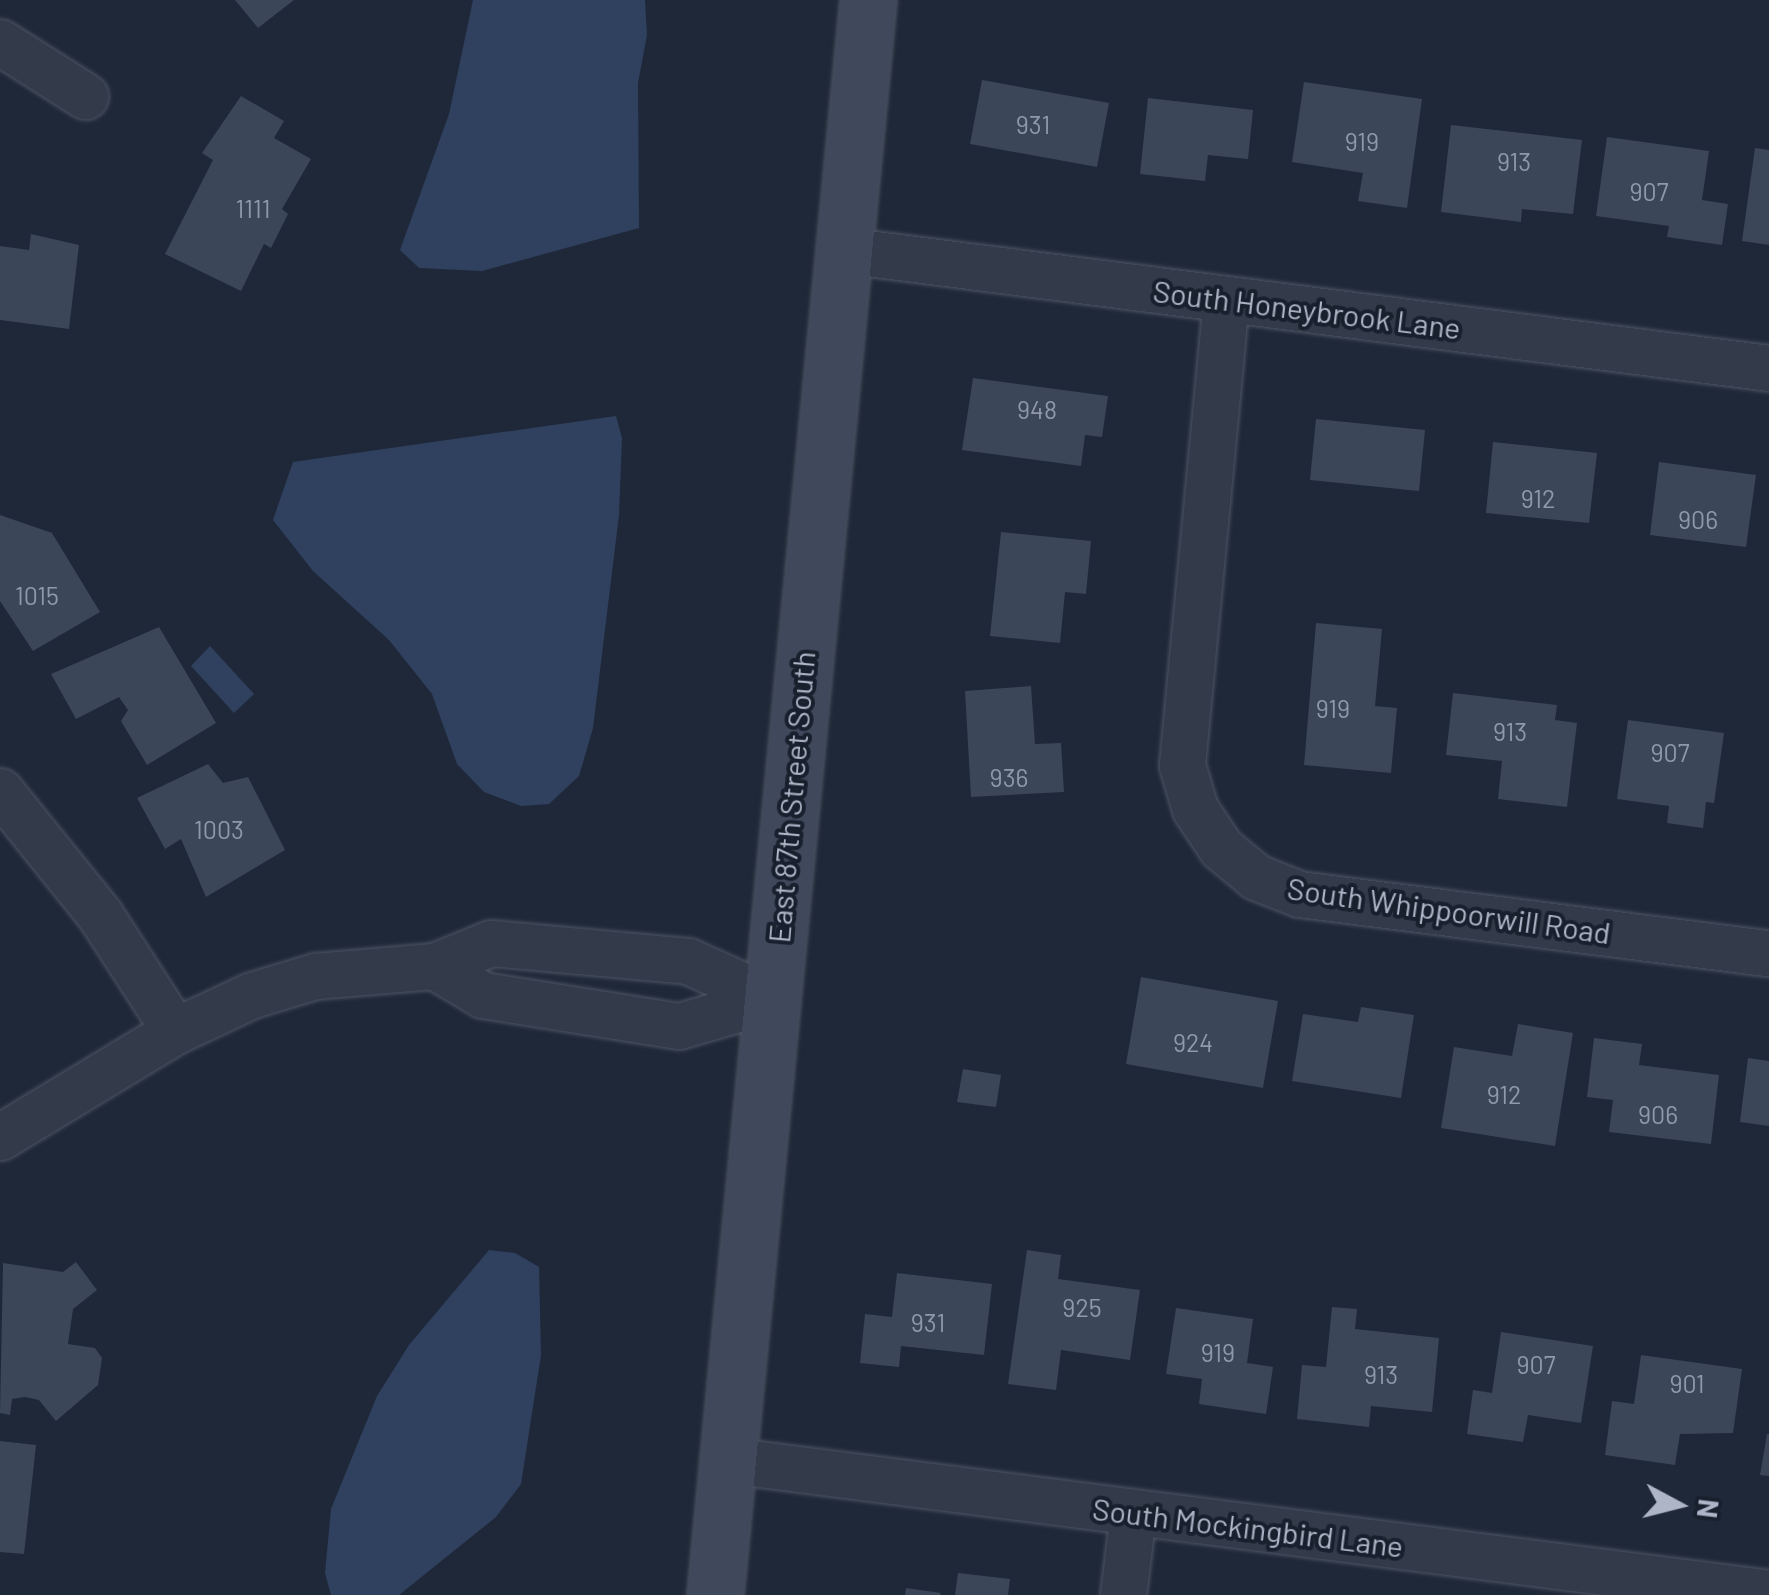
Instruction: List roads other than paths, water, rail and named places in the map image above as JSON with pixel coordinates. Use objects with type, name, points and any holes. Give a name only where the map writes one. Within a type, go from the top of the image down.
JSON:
[{"type":"street","name":"East 87th Street South","points":[[715,1595],[868,0]]},
{"type":"street","points":[[0,42],[86,96]]},
{"type":"street","name":"South Honeybrook Lane","points":[[844,250],[1769,368]]},
{"type":"street","name":"South Whippoorwill Road","points":[[1226,299],[1182,765],[1195,809],[1220,848],[1256,877],[1299,894],[1769,953]]},
{"type":"street","points":[[0,790],[100,915],[176,1031]]},
{"type":"street","points":[[0,1136],[176,1031],[252,995],[315,976],[434,966],[491,942],[688,961],[772,1000]]},
{"type":"street","points":[[434,966],[484,995],[679,1026],[772,1000]]},
{"type":"street","name":"South Mockingbird Lane","points":[[728,1460],[1744,1592]]},
{"type":"street","points":[[1123,1595],[1133,1513]]},
{"type":"water","points":[[473,0],[645,0],[647,35],[638,83],[639,228],[482,271],[419,268],[400,250],[449,114]]},
{"type":"water","points":[[616,416],[622,438],[619,515],[593,728],[579,776],[549,804],[521,806],[484,792],[457,764],[432,694],[389,640],[313,571],[273,520],[293,462]]},
{"type":"water","points":[[210,646],[254,694],[234,713],[191,666]]},
{"type":"water","points":[[489,1250],[515,1253],[539,1267],[541,1355],[521,1484],[496,1517],[399,1595],[331,1595],[325,1573],[331,1509],[377,1396],[409,1345]]}]
